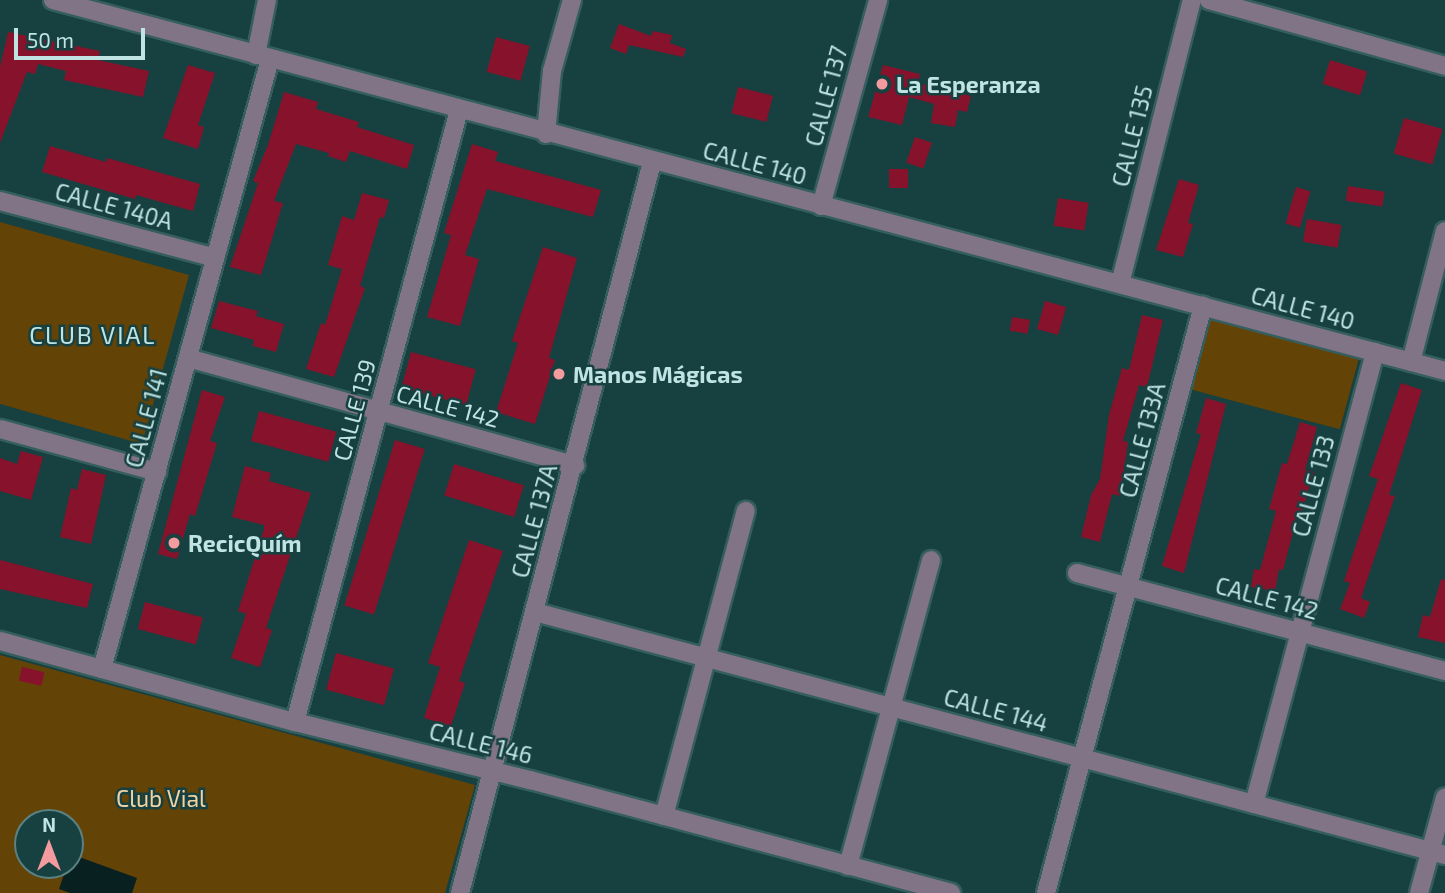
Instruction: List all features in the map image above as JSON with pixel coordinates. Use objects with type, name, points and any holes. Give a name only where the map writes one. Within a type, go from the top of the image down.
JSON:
[{"type":"street","name":"CALLE 140","points":[[53,0],[546,134],[1445,371]]},
{"type":"street","name":"CALLE 141","points":[[103,669],[215,258],[263,57],[267,0]]},
{"type":"street","points":[[546,134],[552,71],[572,0]]},
{"type":"street","name":"CALLE 137","points":[[821,206],[878,0]]},
{"type":"street","name":"CALLE 135","points":[[1120,284],[1192,0]]},
{"type":"street","points":[[1209,0],[1445,66]]},
{"type":"street","name":"CALLE 139","points":[[295,722],[459,110]]},
{"type":"street","name":"CALLE 137A","points":[[460,893],[575,465],[652,162]]},
{"type":"street","name":"CALLE 140A","points":[[0,201],[215,258]]},
{"type":"street","points":[[1412,362],[1445,231]]},
{"type":"street","name":"CALLE 133A","points":[[1046,893],[1203,306]]},
{"type":"street","name":"CALLE 133","points":[[1254,804],[1375,352]]},
{"type":"street","name":"CALLE 142","points":[[188,358],[575,465]]},
{"type":"street","points":[[0,429],[157,472]]},
{"type":"street","points":[[664,816],[746,511]]},
{"type":"street","points":[[849,866],[931,560]]},
{"type":"street","name":"CALLE 142","points":[[1077,573],[1445,671]]},
{"type":"street","name":"CALLE 144","points":[[535,612],[1438,853]]},
{"type":"street","name":"CALLE 146","points":[[0,640],[295,722],[492,770],[951,893]]},
{"type":"street","points":[[1419,893],[1438,853],[1445,797]]},
{"type":"green space","points":[[0,222],[189,275],[142,444],[0,404]]},
{"type":"green space","points":[[1210,319],[1359,359],[1340,429],[1191,390]]},
{"type":"green space","name":"Club Vial","points":[[0,655],[475,785],[445,893],[0,893]]},
{"type":"water","points":[[84,859],[137,878],[132,893],[70,893],[59,889],[62,879],[84,879]]},
{"type":"building","points":[[619,24],[651,36],[653,31],[672,35],[670,43],[686,49],[683,57],[629,45],[626,54],[610,48]]},
{"type":"building","points":[[8,32],[100,51],[98,60],[149,71],[143,97],[64,80],[66,71],[38,64],[35,74],[27,72],[0,143],[0,67]]},
{"type":"building","points":[[496,37],[530,46],[520,81],[487,72]]},
{"type":"building","points":[[1330,60],[1367,71],[1360,95],[1323,84]]},
{"type":"building","points":[[188,65],[215,73],[198,125],[204,127],[198,149],[163,138]]},
{"type":"building","points":[[883,65],[920,74],[918,83],[971,96],[967,112],[958,110],[955,127],[931,123],[934,104],[909,97],[902,125],[868,117]]},
{"type":"building","points":[[738,87],[773,96],[766,122],[731,113]]},
{"type":"building","points":[[284,92],[318,102],[316,109],[359,122],[357,127],[414,145],[407,169],[350,151],[346,162],[328,156],[329,153],[296,144],[274,201],[283,203],[261,275],[230,267],[258,183],[253,181],[268,145]]},
{"type":"building","points":[[1404,118],[1442,129],[1432,165],[1394,154]]},
{"type":"building","points":[[915,137],[932,143],[923,168],[906,163]]},
{"type":"building","points":[[472,144],[498,152],[495,161],[601,190],[593,217],[487,189],[465,255],[479,259],[460,326],[427,317],[451,235],[444,233]]},
{"type":"building","points":[[50,146],[106,162],[107,158],[200,184],[193,211],[136,195],[135,199],[42,172]]},
{"type":"building","points":[[889,169],[908,169],[908,188],[889,188]]},
{"type":"building","points":[[1179,179],[1199,185],[1188,223],[1193,224],[1183,257],[1156,250]]},
{"type":"building","points":[[1348,186],[1385,192],[1382,207],[1346,201]]},
{"type":"building","points":[[1296,187],[1310,191],[1300,228],[1286,224]]},
{"type":"building","points":[[362,193],[389,200],[384,218],[380,217],[360,286],[365,288],[334,377],[306,369],[321,323],[325,325],[342,269],[328,265],[342,216],[354,220]]},
{"type":"building","points":[[1058,198],[1089,203],[1084,231],[1054,226]]},
{"type":"building","points":[[1307,219],[1341,225],[1337,248],[1303,242]]},
{"type":"building","points":[[543,247],[577,258],[549,358],[555,360],[535,424],[496,412],[518,343],[512,341]]},
{"type":"building","points":[[219,301],[258,311],[256,316],[284,324],[276,352],[253,346],[254,340],[211,328]]},
{"type":"building","points":[[1045,301],[1066,307],[1058,335],[1037,329]]},
{"type":"building","points":[[1142,315],[1163,320],[1147,387],[1139,385],[1123,441],[1128,442],[1120,496],[1112,494],[1100,542],[1081,537],[1091,495],[1100,479],[1109,415],[1122,368],[1129,370]]},
{"type":"building","points":[[1012,317],[1030,320],[1028,334],[1010,331]]},
{"type":"building","points":[[411,352],[476,369],[466,405],[401,388]]},
{"type":"building","points":[[1401,383],[1422,390],[1389,495],[1395,496],[1361,598],[1370,602],[1364,618],[1340,609],[1350,583],[1344,581],[1378,479],[1369,476]]},
{"type":"building","points":[[202,390],[225,397],[210,441],[217,443],[195,516],[190,514],[177,559],[158,554]]},
{"type":"building","points":[[1206,398],[1226,404],[1184,573],[1162,566],[1201,434],[1196,433]]},
{"type":"building","points":[[259,411],[336,432],[328,462],[251,441]]},
{"type":"building","points":[[1300,422],[1317,427],[1305,470],[1314,472],[1300,518],[1297,517],[1283,570],[1279,569],[1275,591],[1251,587],[1254,569],[1260,570],[1276,511],[1269,509],[1282,463],[1287,464]]},
{"type":"building","points":[[395,440],[425,449],[374,615],[344,605]]},
{"type":"building","points":[[21,451],[43,457],[31,500],[0,491],[0,458],[17,464]]},
{"type":"building","points":[[454,464],[524,485],[514,517],[444,496]]},
{"type":"building","points":[[245,466],[271,473],[269,481],[311,493],[266,628],[272,630],[260,667],[231,658],[246,614],[238,611],[264,529],[264,525],[232,517]]},
{"type":"building","points":[[82,469],[106,475],[91,544],[60,537],[71,488],[77,490]]},
{"type":"building","points":[[469,540],[503,551],[459,681],[465,683],[451,726],[424,718],[440,667],[428,663]]},
{"type":"building","points":[[0,560],[93,584],[87,608],[0,589]]},
{"type":"building","points":[[1441,579],[1445,580],[1445,643],[1418,637],[1423,615],[1430,617]]},
{"type":"building","points":[[145,602],[203,618],[196,645],[138,629]]},
{"type":"building","points":[[336,653],[394,669],[384,705],[326,690]]},
{"type":"building","points":[[22,667],[44,672],[41,686],[19,681]]},
{"type":"place","name":"La Esperanza","points":[[882,84]]},
{"type":"place","name":"Manos Mágicas","points":[[559,374]]},
{"type":"place","name":"RecicQuím","points":[[174,543]]},
{"type":"district","name":"CLUB VIAL","points":[[93,335]]}]
